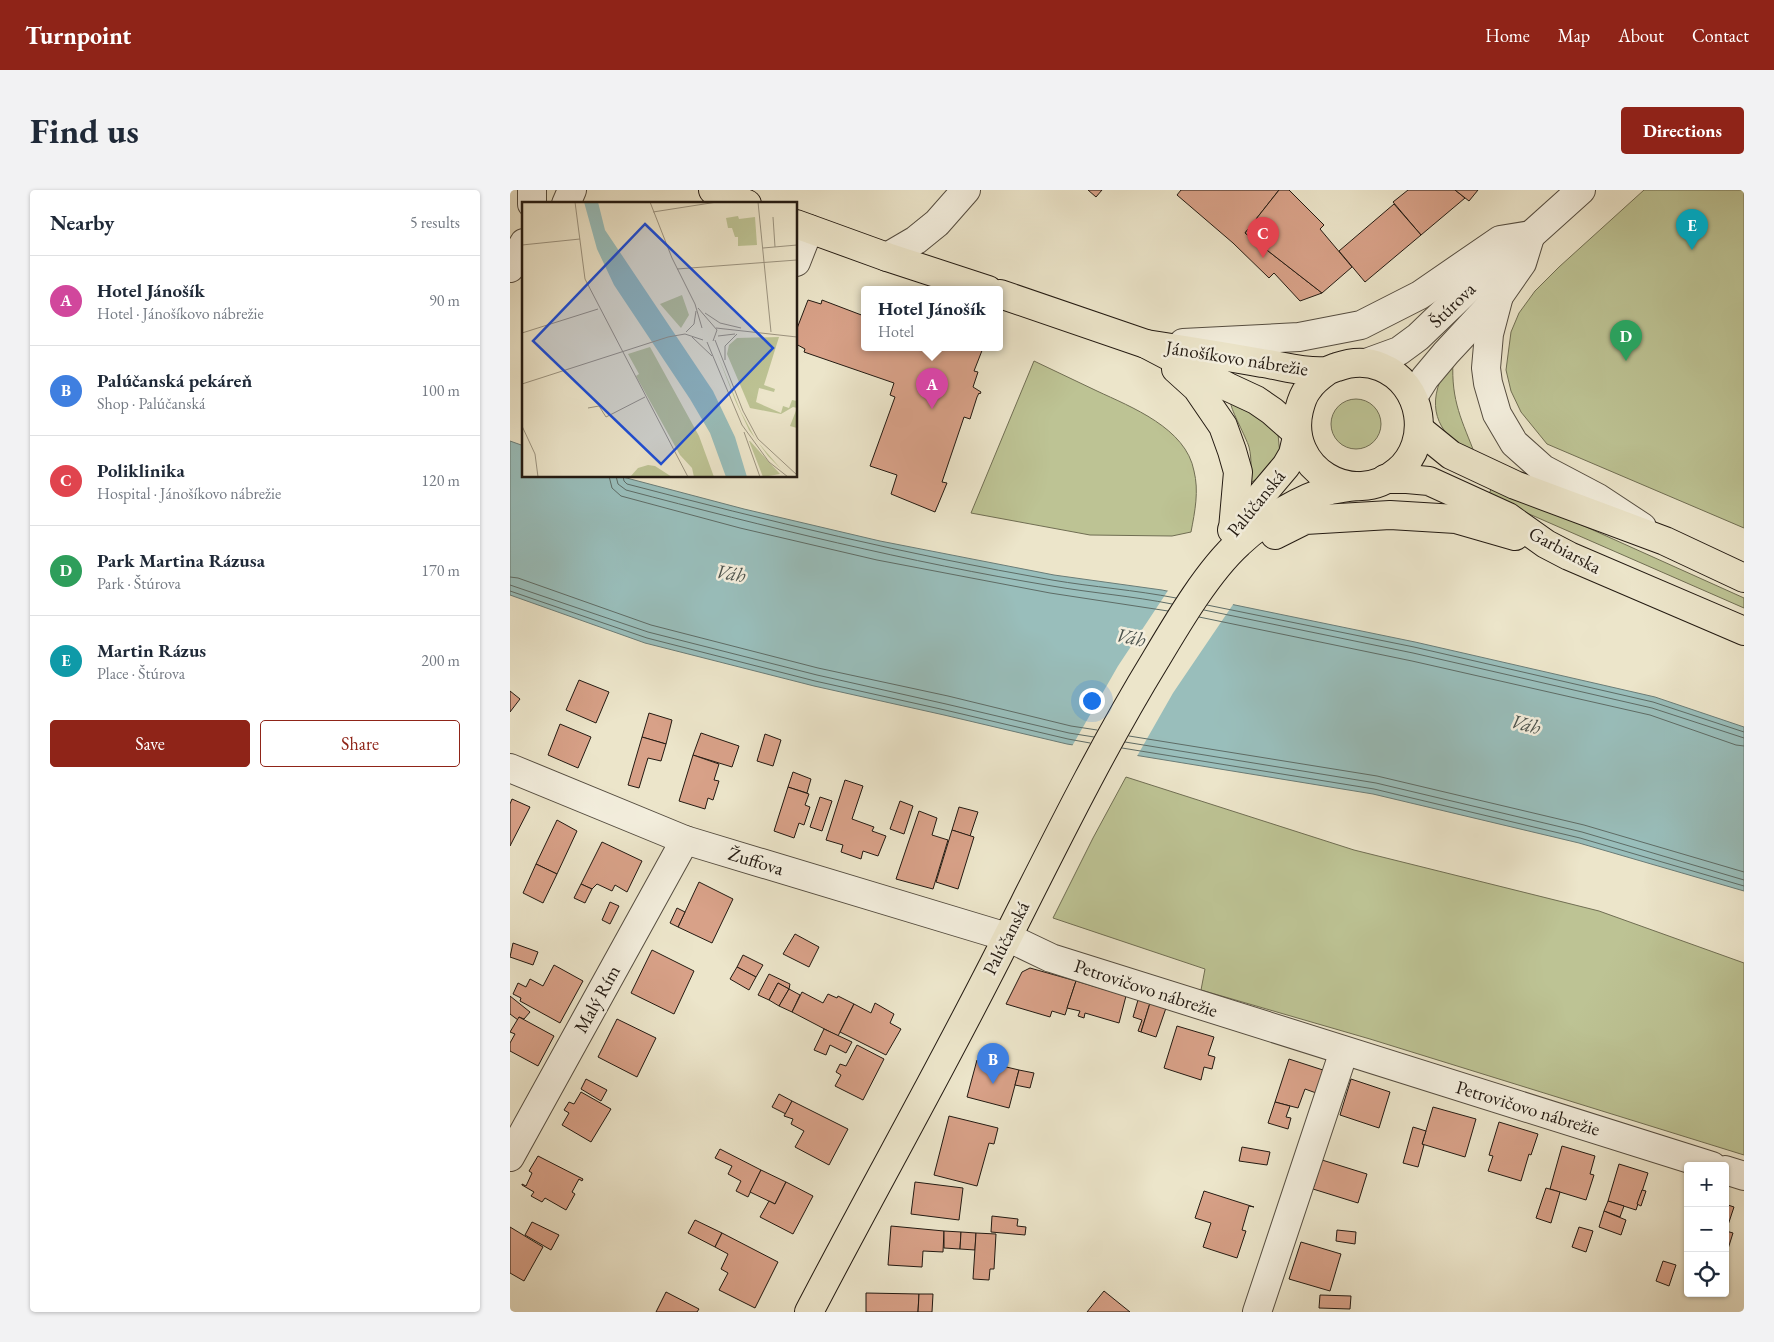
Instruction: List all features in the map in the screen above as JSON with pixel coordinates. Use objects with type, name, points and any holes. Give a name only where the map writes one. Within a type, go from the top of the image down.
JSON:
[{"type":"main road","points":[[713,190],[742,202]]},
{"type":"main road","points":[[802,227],[976,286]]},
{"type":"main road","name":"Jánošíkovo nábrežie","points":[[1003,295],[1146,344],[1256,400],[1272,411],[1297,435]]},
{"type":"main road","points":[[1146,344],[1197,388],[1222,426],[1238,472],[1233,529]]},
{"type":"main road","name":"Jánošíkovo nábrežie","points":[[1146,344],[1214,354],[1294,370],[1327,371]]},
{"type":"main road","points":[[1351,363],[1366,363],[1382,367],[1398,378],[1413,397],[1418,413],[1419,429],[1415,448],[1408,460],[1398,471],[1385,479],[1367,485],[1356,486],[1331,480],[1314,469],[1304,454],[1297,435],[1296,421],[1307,389],[1327,371],[1351,363]]},
{"type":"main road","name":"Garbiarska","points":[[1419,429],[1451,455],[1515,485],[1665,541],[1736,572]]},
{"type":"main road","name":"Palúčanská","points":[[1212,573],[1227,535],[1286,466],[1293,454],[1297,435]]},
{"type":"main road","name":"Garbiarska","points":[[1385,479],[1429,481],[1508,517],[1546,544],[1569,556],[1744,631]]},
{"type":"main road","name":"Palúčanská","points":[[809,1312],[1008,937],[1086,781],[1122,715],[1164,645],[1212,573],[1239,542],[1285,510],[1329,490],[1356,486]]},
{"type":"main road","points":[[1212,573],[1286,528],[1305,520],[1324,518],[1390,515],[1456,519],[1546,544]]},
{"type":"street","points":[[567,202],[572,190]]},
{"type":"street","points":[[887,257],[916,240],[937,223],[966,190]]},
{"type":"street","name":"Štúrova","points":[[1366,363],[1399,351],[1418,337],[1492,266],[1582,190]]},
{"type":"street","points":[[798,250],[802,227]]},
{"type":"street","points":[[1146,344],[1246,341],[1300,337],[1361,325],[1420,296],[1500,240],[1531,235]]},
{"type":"street","name":"Štúrova","points":[[1413,397],[1425,378],[1446,353],[1499,296],[1522,263],[1531,235]]},
{"type":"street","points":[[510,268],[522,247]]},
{"type":"street","points":[[1499,296],[1489,334],[1486,368],[1488,383],[1497,414],[1514,443],[1543,469],[1598,498],[1665,541]]},
{"type":"street","name":"Žuffova","points":[[510,768],[685,840],[1008,937]]},
{"type":"street","name":"Malý Rím","points":[[510,1157],[685,840]]},
{"type":"street","name":"Petrovičovo nábrežie","points":[[1008,937],[1051,958],[1699,1162]]},
{"type":"street","points":[[1257,1312],[1344,1051]]},
{"type":"street","points":[[1729,1171],[1744,1176]]},
{"type":"green space","points":[[1644,190],[1744,190],[1744,528],[1547,444],[1521,412],[1511,391],[1506,370],[1511,332],[1519,313],[1535,291],[1559,267]]},
{"type":"green space","points":[[1034,361],[1141,412],[1169,431],[1189,456],[1194,471],[1196,501],[1191,532],[1172,536],[1090,535],[971,513]]},
{"type":"green space","points":[[1453,361],[1456,400],[1476,457],[1448,435],[1441,426],[1437,416],[1436,394],[1441,378]]},
{"type":"green space","points":[[1351,399],[1361,399],[1374,406],[1381,419],[1381,429],[1374,442],[1361,449],[1351,449],[1342,445],[1335,438],[1331,429],[1331,419],[1335,410],[1342,403]]},
{"type":"green space","points":[[1237,402],[1245,403],[1278,434],[1280,455],[1265,474],[1250,483],[1251,460],[1249,447],[1231,404]]},
{"type":"green space","points":[[1493,485],[1744,598],[1744,608],[1488,496]]},
{"type":"green space","points":[[1126,777],[1354,850],[1599,911],[1744,963],[1744,1155],[1370,1039],[1201,990],[1205,969],[1053,918]]},
{"type":"water","name":"Váh","points":[[510,441],[522,445],[522,478],[627,478],[744,509],[880,541],[1054,575],[1162,590],[1415,642],[1655,697],[1744,727],[1744,891],[1579,843],[1373,794],[1067,744],[814,686],[645,643],[510,595]]},
{"type":"pier","points":[[1169,589],[1234,603],[1173,693],[1136,758],[1071,748],[1118,666]]},
{"type":"building","points":[[1088,190],[1102,190],[1096,197]]},
{"type":"building","points":[[1181,190],[1279,190],[1245,233],[1322,293],[1300,301],[1274,273],[1269,278],[1233,243],[1177,195]]},
{"type":"building","points":[[1279,190],[1289,190],[1324,225],[1320,229],[1352,267],[1322,293],[1245,233]]},
{"type":"building","points":[[1408,190],[1455,190],[1465,198],[1421,235],[1393,202]]},
{"type":"building","points":[[1455,190],[1478,190],[1469,201]]},
{"type":"building","points":[[1394,204],[1421,235],[1365,282],[1339,251]]},
{"type":"building","points":[[808,300],[821,304],[822,300],[861,315],[861,351],[982,351],[974,371],[978,372],[973,387],[981,392],[977,397],[970,419],[964,417],[942,482],[947,483],[935,512],[891,494],[897,475],[870,466],[895,397],[890,395],[894,383],[804,352],[805,349],[798,345],[798,326]]},
{"type":"building","points":[[579,680],[609,692],[596,723],[566,710]]},
{"type":"building","points":[[510,691],[520,699],[510,712]]},
{"type":"building","points":[[649,713],[672,720],[666,744],[642,737]]},
{"type":"building","points":[[560,724],[591,737],[578,768],[548,755]]},
{"type":"building","points":[[701,733],[739,746],[732,767],[693,755]]},
{"type":"building","points":[[765,734],[781,740],[773,766],[757,761]]},
{"type":"building","points":[[642,737],[666,744],[661,761],[648,758],[639,788],[628,785]]},
{"type":"building","points":[[693,755],[719,764],[714,780],[719,781],[713,800],[708,798],[705,809],[679,801]]},
{"type":"building","points":[[793,772],[811,779],[807,793],[788,787]]},
{"type":"building","points":[[845,780],[863,786],[852,819],[874,827],[872,831],[886,836],[878,856],[863,851],[861,859],[841,852],[843,845],[826,840]]},
{"type":"building","points":[[788,787],[809,794],[805,805],[810,807],[804,825],[799,823],[794,838],[774,831]]},
{"type":"building","points":[[820,797],[832,801],[822,831],[810,827]]},
{"type":"building","points":[[512,799],[530,807],[510,846],[510,804]]},
{"type":"building","points":[[900,801],[913,806],[904,834],[890,829]]},
{"type":"building","points":[[959,807],[978,812],[970,836],[952,830]]},
{"type":"building","points":[[919,811],[937,818],[932,835],[948,840],[933,889],[896,879]]},
{"type":"building","points":[[557,820],[577,831],[557,874],[536,864]]},
{"type":"building","points":[[952,830],[974,837],[958,889],[936,882]]},
{"type":"building","points":[[602,842],[642,861],[627,892],[615,885],[612,891],[597,884],[592,889],[581,884]]},
{"type":"building","points":[[536,864],[557,874],[543,903],[523,893]]},
{"type":"building","points":[[699,882],[733,899],[712,943],[678,927]]},
{"type":"building","points":[[581,884],[592,889],[585,903],[574,898]]},
{"type":"building","points":[[610,902],[619,906],[610,924],[602,920]]},
{"type":"building","points":[[677,908],[685,912],[678,927],[670,923]]},
{"type":"building","points":[[795,934],[819,947],[809,967],[783,954]]},
{"type":"building","points":[[513,943],[538,952],[533,965],[510,957]]},
{"type":"building","points":[[652,950],[694,971],[674,1014],[631,993]]},
{"type":"building","points":[[743,955],[763,965],[756,977],[737,967]]},
{"type":"building","points":[[554,965],[583,981],[560,1023],[520,1001],[521,998],[513,994],[518,983],[526,987],[530,979],[543,986]]},
{"type":"building","points":[[737,967],[756,977],[749,990],[730,979]]},
{"type":"building","points":[[1030,968],[1076,981],[1065,1015],[1052,1011],[1050,1017],[1006,1004],[1022,972]]},
{"type":"building","points":[[769,974],[790,984],[789,989],[778,983],[769,1000],[758,995]]},
{"type":"building","points":[[1076,981],[1126,996],[1119,1023],[1085,1013],[1084,1018],[1078,1016],[1080,1011],[1067,1008]]},
{"type":"building","points":[[778,983],[789,989],[779,1006],[769,1000]]},
{"type":"building","points":[[789,989],[800,995],[792,1012],[779,1006]]},
{"type":"building","points":[[802,992],[823,1003],[828,994],[837,998],[838,996],[854,1004],[838,1036],[792,1012]]},
{"type":"building","points":[[510,996],[530,1012],[524,1019],[519,1017],[518,1020],[510,1014]]},
{"type":"building","points":[[1138,1000],[1150,1003],[1141,1032],[1138,1031],[1142,1020],[1133,1017]]},
{"type":"building","points":[[875,1003],[894,1014],[890,1023],[901,1029],[886,1055],[840,1032],[854,1004],[871,1013]]},
{"type":"building","points":[[1150,1003],[1166,1008],[1156,1037],[1141,1032]]},
{"type":"building","points":[[519,1017],[554,1036],[538,1066],[510,1051],[510,1043],[515,1034],[510,1032]]},
{"type":"building","points":[[617,1019],[656,1038],[637,1077],[598,1057]]},
{"type":"building","points":[[1177,1026],[1214,1037],[1208,1055],[1215,1057],[1212,1069],[1204,1067],[1201,1080],[1164,1068]]},
{"type":"building","points":[[824,1029],[852,1042],[846,1053],[830,1045],[826,1055],[814,1050]]},
{"type":"building","points":[[857,1045],[884,1059],[863,1100],[835,1086],[841,1075],[836,1072],[840,1064],[846,1066]]},
{"type":"building","points":[[1289,1059],[1326,1071],[1319,1094],[1305,1089],[1298,1108],[1275,1102]]},
{"type":"building","points":[[977,1060],[1019,1070],[1009,1108],[967,1097]]},
{"type":"building","points":[[1019,1070],[1034,1073],[1030,1088],[1015,1085]]},
{"type":"building","points":[[586,1079],[607,1090],[601,1101],[581,1089]]},
{"type":"building","points":[[1351,1079],[1390,1092],[1379,1128],[1340,1115]]},
{"type":"building","points":[[581,1092],[611,1109],[591,1142],[562,1125],[569,1113],[564,1110],[569,1102],[574,1104]]},
{"type":"building","points":[[779,1094],[792,1101],[786,1114],[772,1107]]},
{"type":"building","points":[[792,1101],[848,1129],[829,1165],[795,1147],[804,1131],[791,1124],[793,1119],[784,1116]]},
{"type":"building","points":[[1275,1102],[1290,1106],[1286,1117],[1291,1118],[1288,1129],[1268,1123]]},
{"type":"building","points":[[1433,1107],[1476,1119],[1465,1157],[1422,1144]]},
{"type":"building","points":[[949,1116],[998,1128],[994,1144],[989,1143],[977,1186],[934,1175]]},
{"type":"building","points":[[1499,1122],[1538,1134],[1531,1155],[1529,1154],[1521,1181],[1488,1171],[1493,1156],[1489,1155]]},
{"type":"building","points":[[1413,1127],[1426,1131],[1418,1167],[1403,1163]]},
{"type":"building","points":[[1562,1146],[1595,1156],[1590,1174],[1594,1175],[1586,1200],[1550,1189]]},
{"type":"building","points":[[1242,1147],[1270,1152],[1267,1165],[1239,1161]]},
{"type":"building","points":[[720,1149],[761,1170],[748,1197],[736,1191],[741,1181],[728,1174],[732,1166],[715,1158]]},
{"type":"building","points":[[538,1156],[583,1179],[582,1181],[579,1179],[572,1192],[575,1194],[566,1210],[545,1198],[542,1202],[531,1196],[534,1192],[522,1185],[526,1186],[532,1173],[529,1171]]},
{"type":"building","points":[[1322,1160],[1367,1174],[1358,1203],[1313,1189]]},
{"type":"building","points":[[1619,1164],[1648,1173],[1636,1210],[1608,1201]]},
{"type":"building","points":[[761,1170],[786,1182],[775,1204],[750,1192]]},
{"type":"building","points":[[786,1182],[813,1196],[793,1234],[760,1217],[769,1201],[775,1204]]},
{"type":"building","points":[[915,1182],[963,1188],[959,1220],[911,1214]]},
{"type":"building","points":[[1546,1188],[1560,1192],[1551,1223],[1536,1218]]},
{"type":"building","points":[[1642,1190],[1646,1191],[1641,1206],[1637,1204]]},
{"type":"building","points":[[1204,1191],[1254,1207],[1249,1206],[1242,1230],[1246,1231],[1237,1258],[1203,1247],[1211,1223],[1195,1218]]},
{"type":"building","points":[[1608,1201],[1624,1206],[1620,1217],[1604,1211]]},
{"type":"building","points":[[1729,1205],[1734,1207],[1729,1222]]},
{"type":"building","points":[[1604,1211],[1626,1220],[1621,1235],[1599,1227]]},
{"type":"building","points":[[992,1216],[1018,1219],[1017,1226],[1026,1227],[1025,1235],[991,1232]]},
{"type":"building","points":[[695,1220],[722,1233],[715,1247],[688,1233]]},
{"type":"building","points":[[532,1222],[559,1235],[551,1250],[525,1235]]},
{"type":"building","points":[[891,1226],[944,1231],[943,1252],[923,1251],[922,1267],[888,1265]]},
{"type":"building","points":[[510,1227],[543,1247],[524,1281],[510,1273]]},
{"type":"building","points":[[1579,1227],[1593,1231],[1586,1252],[1572,1247]]},
{"type":"building","points":[[1337,1230],[1356,1232],[1355,1244],[1336,1241]]},
{"type":"building","points":[[944,1231],[961,1232],[960,1249],[944,1248]]},
{"type":"building","points":[[961,1232],[976,1233],[975,1250],[960,1249]]},
{"type":"building","points":[[1729,1232],[1733,1233],[1729,1246]]},
{"type":"building","points":[[722,1233],[778,1262],[755,1308],[719,1290],[728,1273],[721,1269],[728,1254],[715,1247]]},
{"type":"building","points":[[976,1233],[996,1234],[994,1269],[990,1269],[989,1280],[973,1279]]},
{"type":"building","points":[[1301,1242],[1341,1254],[1330,1291],[1289,1279]]},
{"type":"building","points":[[1663,1261],[1676,1265],[1669,1286],[1656,1281]]},
{"type":"building","points":[[1104,1291],[1130,1312],[1087,1312]]},
{"type":"building","points":[[666,1292],[699,1309],[697,1312],[656,1312]]},
{"type":"building","points":[[866,1293],[919,1294],[918,1312],[866,1312]]},
{"type":"building","points":[[919,1294],[933,1294],[932,1312],[918,1312]]},
{"type":"building","points":[[1320,1295],[1351,1296],[1350,1309],[1319,1308]]},
{"type":"place","name":"Martin Rázus","points":[[1692,250]]},
{"type":"place","name":"Poliklinika","points":[[1263,258]]},
{"type":"place","name":"Park Martina Rázusa","points":[[1626,361]]},
{"type":"place","name":"Hotel Jánošík","points":[[932,409]]},
{"type":"place","name":"Palúčanská pekáreň","points":[[993,1084]]}]
